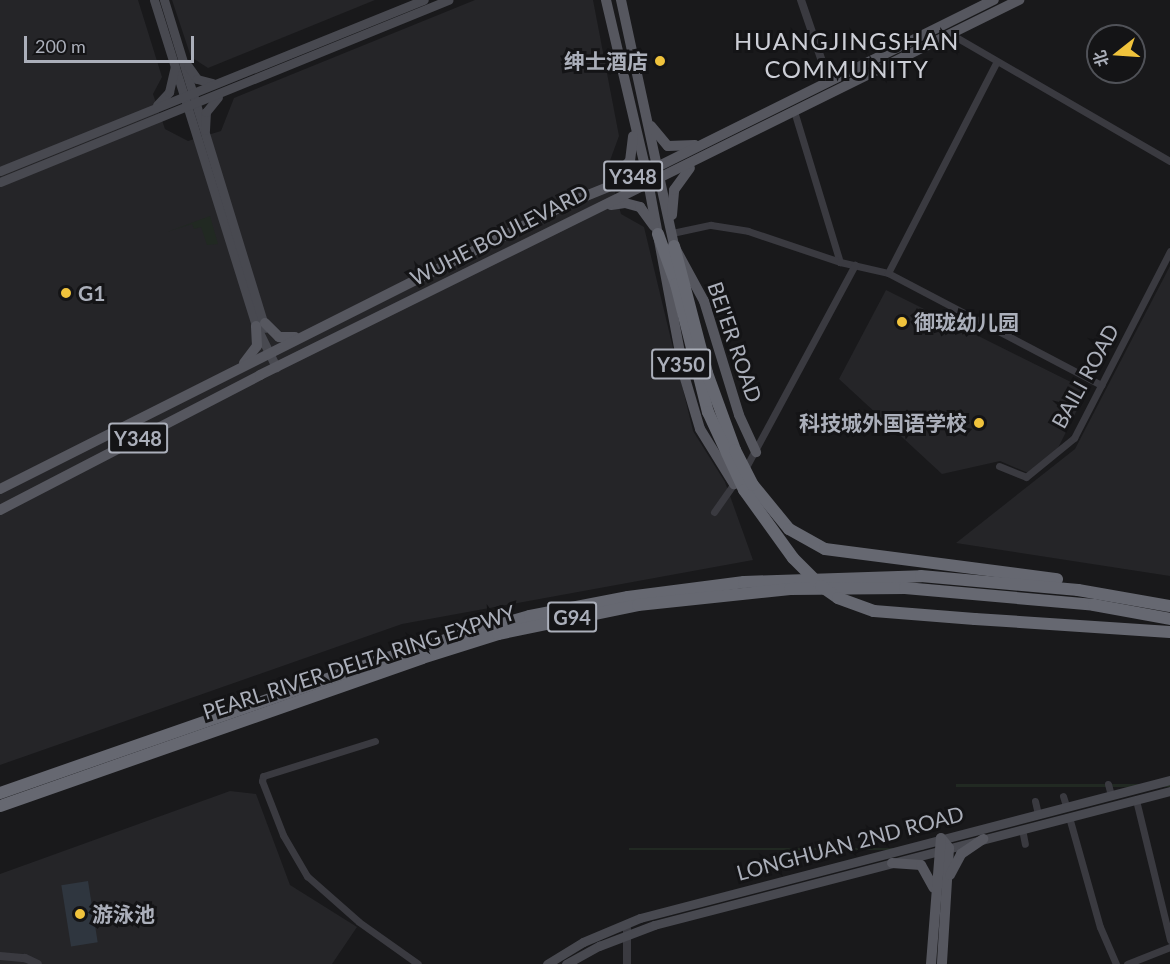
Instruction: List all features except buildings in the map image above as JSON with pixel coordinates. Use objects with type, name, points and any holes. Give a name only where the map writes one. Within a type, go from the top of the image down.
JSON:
[{"type":"highway","points":[[658,234],[670,267],[708,412],[744,490],[773,533],[820,586],[847,602],[874,611],[1170,632]]},
{"type":"highway","points":[[673,239],[707,374],[735,450],[753,485],[789,529],[825,549],[1053,579],[1170,604]]},
{"type":"highway","name":"PEARL RIVER DELTA RING EXPWY","points":[[0,793],[417,648],[530,616],[628,597],[754,581],[921,576],[1078,590],[1170,604]]},
{"type":"highway","name":"PEARL RIVER DELTA RING EXPWY","points":[[0,806],[498,634],[638,605],[790,589],[905,588],[1094,605],[1170,619]]},
{"type":"main road","points":[[154,0],[190,94],[195,136],[276,368]]},
{"type":"main road","points":[[164,0],[179,61],[196,79],[204,83],[226,79]]},
{"type":"main road","points":[[0,182],[155,113],[190,94],[424,0]]},
{"type":"main road","points":[[0,171],[155,113],[190,106],[449,0]]},
{"type":"main road","name":"Y350","points":[[606,0],[646,171],[669,302],[693,408],[716,460],[734,484]]},
{"type":"main road","name":"BEI'ER ROAD","points":[[621,0],[673,239],[704,301],[739,415],[756,452]]},
{"type":"main road","name":"WUHE BOULEVARD","points":[[0,489],[598,191],[657,167],[994,0]]},
{"type":"main road","name":"WUHE BOULEVARD","points":[[0,510],[598,206],[660,180],[949,33],[1019,0]]},
{"type":"main road","points":[[155,113],[169,92],[179,61]]},
{"type":"main road","points":[[206,141],[206,112],[217,98],[231,89]]},
{"type":"main road","points":[[190,106],[206,141],[260,325],[255,351],[232,372]]},
{"type":"main road","points":[[598,191],[630,161],[632,111]]},
{"type":"main road","points":[[645,112],[654,133],[668,146],[704,144]]},
{"type":"main road","points":[[155,113],[181,119],[195,136]]},
{"type":"main road","points":[[673,239],[674,190],[685,172],[703,157]]},
{"type":"main road","points":[[598,206],[625,203],[640,207],[658,234]]},
{"type":"main road","points":[[260,325],[279,337],[308,334]]},
{"type":"main road","name":"LONGHUAN 2ND ROAD","points":[[547,964],[625,922],[1170,780]]},
{"type":"main road","name":"LONGHUAN 2ND ROAD","points":[[566,964],[628,933],[1170,791]]},
{"type":"main road","points":[[941,838],[947,884],[942,964]]},
{"type":"main road","points":[[947,884],[959,857],[984,839]]},
{"type":"main road","points":[[931,964],[935,900],[944,849]]},
{"type":"main road","points":[[892,863],[911,863],[925,868],[935,900]]},
{"type":"street","points":[[801,0],[829,82]]},
{"type":"street","points":[[949,33],[1170,161]]},
{"type":"street","points":[[888,273],[997,61]]},
{"type":"street","points":[[794,111],[840,262]]},
{"type":"street","points":[[673,239],[711,225],[748,231],[840,262],[888,273],[1101,385]]},
{"type":"street","name":"BAILI ROAD","points":[[999,465],[1026,477],[1074,438],[1170,251]]},
{"type":"street","points":[[714,512],[756,452],[855,265]]},
{"type":"street","points":[[375,741],[263,776],[262,781],[283,835],[307,876],[359,922],[418,964]]},
{"type":"street","points":[[1108,784],[1111,795]]},
{"type":"street","points":[[1063,796],[1066,806]]},
{"type":"street","points":[[1136,800],[1170,940]]},
{"type":"street","points":[[1035,801],[1038,814]]},
{"type":"street","points":[[1069,817],[1100,927],[1116,964]]},
{"type":"street","points":[[1022,829],[1025,844]]},
{"type":"street","points":[[625,922],[628,933],[627,964]]},
{"type":"street","points":[[1127,964],[1170,947]]},
{"type":"street","points":[[0,956],[25,958],[38,964]]},
{"type":"shaded area","points":[[0,0],[138,0],[162,77],[153,94],[165,129],[188,141],[221,131],[234,98],[475,0],[593,0],[619,136],[608,166],[621,214],[644,227],[693,431],[725,482],[753,560],[402,624],[0,765]]},
{"type":"shaded area","points":[[172,0],[375,0],[208,68],[191,57]]},
{"type":"shaded area","points":[[210,216],[218,244],[207,245],[201,227],[194,229],[192,224],[167,232]]},
{"type":"shaded area","points":[[1170,266],[1170,576],[956,543],[1075,449]]},
{"type":"shaded area","name":"科技城外国语学校","points":[[886,290],[1087,390],[1054,456],[1028,473],[1000,461],[942,474],[839,379]]},
{"type":"shaded area","points":[[956,784],[1170,784],[1170,787],[956,787]]},
{"type":"shaded area","points":[[230,791],[256,794],[290,885],[357,927],[332,964],[0,964],[0,874]]},
{"type":"shaded area","points":[[629,848],[924,848],[924,850],[629,850]]},
{"type":"shaded area","name":"游泳池","points":[[88,881],[98,942],[71,946],[61,885]]},
{"type":"place","name":"绅士酒店","points":[[660,61]]},
{"type":"place","name":"G1","points":[[66,293]]},
{"type":"place","name":"御珑幼儿园","points":[[902,322]]},
{"type":"place","name":"科技城外国语学校","points":[[979,423]]},
{"type":"place","name":"游泳池","points":[[80,914]]},
{"type":"district","name":"HUANGJINGSHAN COMMUNITY","points":[[847,55]]}]
